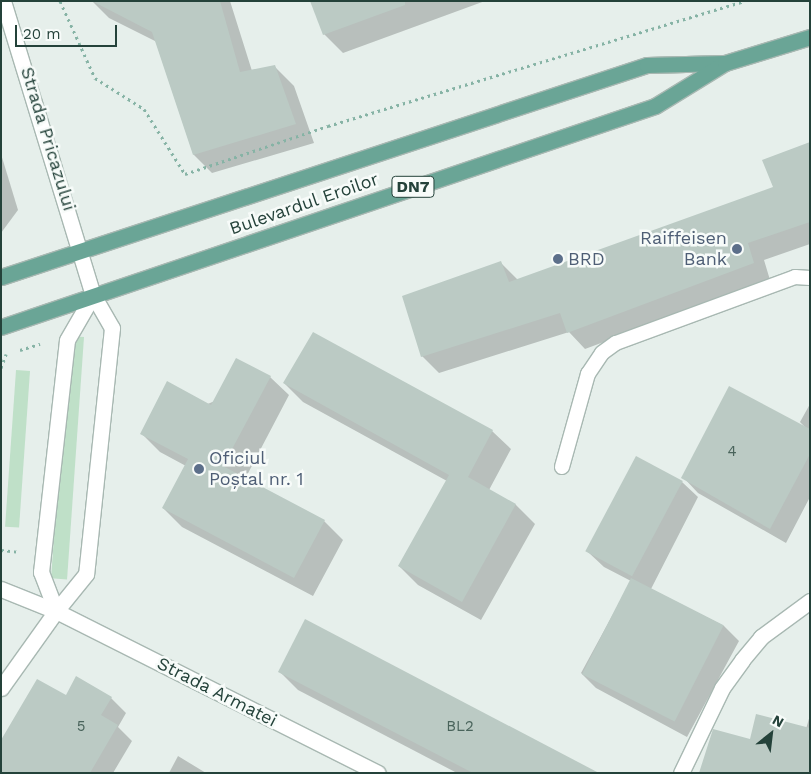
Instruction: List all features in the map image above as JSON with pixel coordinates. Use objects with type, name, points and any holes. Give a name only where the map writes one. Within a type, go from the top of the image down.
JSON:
[{"type":"main road","name":"Strada Pricazului","points":[[3,1],[81,248]]},
{"type":"main road","name":"Bulevardul Eroilor","points":[[1,327],[655,106],[725,63],[810,37]]},
{"type":"main road","name":"Bulevardul Eroilor","points":[[1,277],[81,248],[647,65],[725,63]]},
{"type":"main road","points":[[1,688],[56,611],[86,574],[112,328],[93,295],[81,248]]},
{"type":"main road","points":[[56,611],[40,572],[67,340],[93,295]]},
{"type":"main road","name":"Strada Armatei","points":[[1,589],[56,611],[378,773]]},
{"type":"main road","points":[[681,773],[722,688],[742,660],[761,637],[810,601]]},
{"type":"lane","points":[[562,467],[588,374],[602,353],[616,343],[795,277],[810,278]]},
{"type":"path","points":[[60,1],[95,78],[144,109],[185,174],[328,126],[744,1]]},
{"type":"path","points":[[1,368],[3,355]]},
{"type":"green space","points":[[68,336],[84,337],[67,579],[51,578]]},
{"type":"green space","points":[[16,370],[30,371],[19,528],[5,527]]},
{"type":"building","points":[[92,1],[220,1],[240,72],[275,65],[296,124],[193,155],[152,32]]},
{"type":"building","points":[[310,1],[405,1],[405,5],[323,35]]},
{"type":"building","points":[[810,142],[810,222],[748,243],[754,263],[567,333],[560,313],[421,357],[402,296],[501,261],[509,282],[773,187],[762,160]]},
{"type":"building","points":[[313,332],[493,430],[468,477],[516,504],[462,602],[398,566],[449,475],[283,383]]},
{"type":"building","points":[[236,358],[271,376],[223,466],[325,520],[294,578],[162,508],[188,459],[140,434],[167,381],[211,405]]},
{"type":"building","points":[[729,386],[810,429],[810,454],[770,529],[681,478]]},
{"type":"building","points":[[636,456],[683,481],[632,576],[585,551]]},
{"type":"building","points":[[631,578],[724,625],[675,721],[582,674]]},
{"type":"building","points":[[305,619],[599,773],[473,773],[278,672]]},
{"type":"building","points":[[76,676],[112,697],[101,715],[118,725],[90,773],[1,773],[1,740],[37,679],[66,695]]},
{"type":"building","points":[[756,714],[810,728],[810,773],[699,773],[713,729],[750,739]]},
{"type":"place","name":"Raiffeisen Bank","points":[[737,249]]},
{"type":"place","name":"BRD","points":[[558,259]]},
{"type":"place","name":"Oficiul Poștal nr. 1","points":[[199,469]]}]
